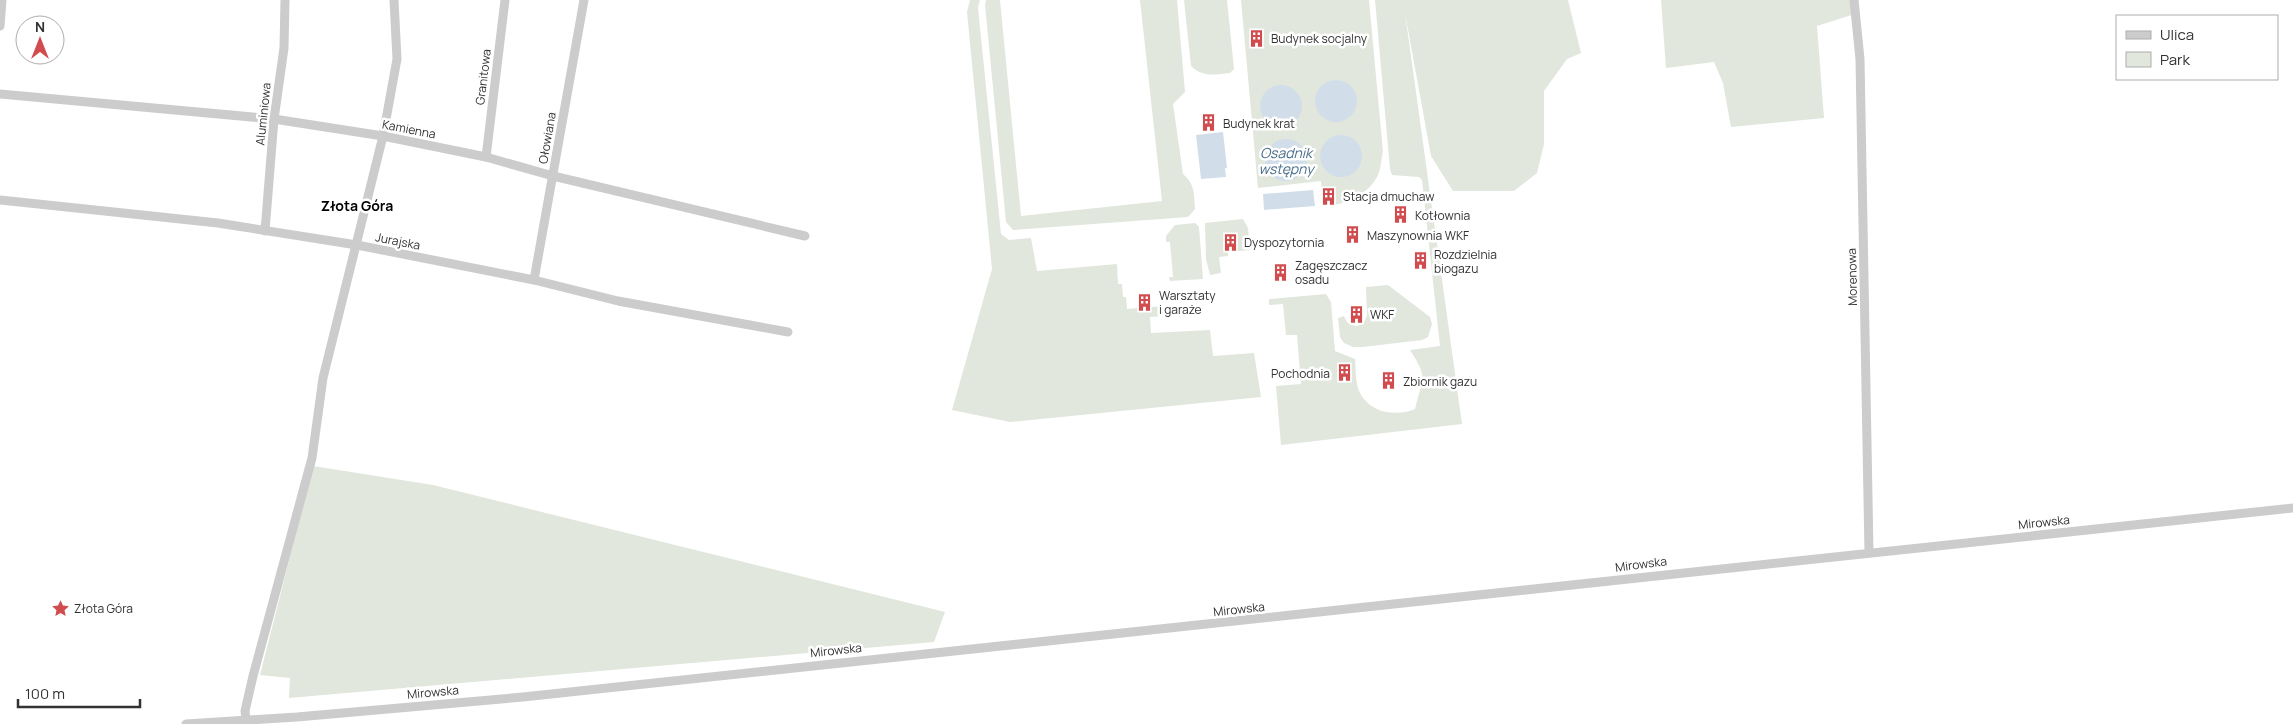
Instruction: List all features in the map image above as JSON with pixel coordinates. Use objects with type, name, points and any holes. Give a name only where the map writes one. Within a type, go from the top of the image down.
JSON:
[{"type":"street","points":[[0,26],[2,0]]},
{"type":"street","name":"Aluminiowa","points":[[265,231],[274,119],[284,48],[285,0]]},
{"type":"street","points":[[246,720],[253,676],[312,458],[323,378],[383,136],[397,60],[394,0]]},
{"type":"street","name":"Granitowa","points":[[486,157],[505,0]]},
{"type":"street","name":"Ołowiana","points":[[534,280],[584,0]]},
{"type":"street","name":"Morenowa","points":[[1854,0],[1860,59],[1869,553]]},
{"type":"street","name":"Kamienna","points":[[0,94],[274,119],[383,136],[486,157],[553,176],[805,236]]},
{"type":"street","name":"Jurajska","points":[[0,200],[218,222],[357,245],[534,280],[618,301],[788,332]]},
{"type":"street","name":"Mirowska","points":[[186,724],[533,696],[2293,508]]},
{"type":"green space","points":[[970,0],[980,0],[978,8],[1001,234],[1009,240],[1031,238],[1037,271],[1117,264],[1118,284],[1122,284],[1123,297],[1126,297],[1127,309],[1164,306],[1163,316],[1150,317],[1151,333],[1210,330],[1213,356],[1254,353],[1261,397],[1010,422],[952,410],[992,269],[967,12]]},
{"type":"green space","points":[[986,0],[1000,0],[1021,216],[1162,201],[1140,0],[1177,0],[1185,92],[1173,104],[1183,174],[1190,182],[1194,194],[1195,209],[1188,217],[1013,230],[1006,222]]},
{"type":"green space","points":[[1184,0],[1227,0],[1234,69],[1230,73],[1204,74],[1191,66]]},
{"type":"green space","points":[[1241,0],[1369,0],[1383,152],[1380,170],[1375,181],[1359,195],[1334,205],[1332,191],[1322,192],[1321,181],[1258,188]]},
{"type":"green space","points":[[1375,0],[1568,0],[1581,53],[1567,59],[1544,91],[1544,144],[1537,173],[1514,191],[1453,191],[1431,156],[1405,13],[1462,424],[1281,445],[1276,386],[1301,384],[1297,335],[1286,335],[1283,304],[1269,305],[1269,299],[1326,294],[1331,302],[1335,351],[1355,359],[1356,381],[1360,393],[1370,405],[1384,412],[1400,413],[1415,409],[1422,384],[1422,373],[1410,350],[1440,346],[1422,180],[1419,177],[1392,175],[1390,169]]},
{"type":"green space","points":[[1661,0],[1856,0],[1858,13],[1817,26],[1824,118],[1731,127],[1723,83],[1714,62],[1666,68]]},
{"type":"green space","points":[[1243,219],[1248,228],[1250,250],[1228,252],[1228,256],[1219,257],[1221,273],[1210,275],[1206,259],[1205,223]]},
{"type":"green space","points":[[1195,223],[1199,227],[1203,279],[1170,281],[1169,277],[1173,277],[1170,242],[1166,242],[1166,236],[1175,225]]},
{"type":"green space","points":[[1388,285],[1430,317],[1432,324],[1428,337],[1422,340],[1363,347],[1353,347],[1344,343],[1340,337],[1338,318],[1344,316],[1349,324],[1354,326],[1363,324],[1367,316],[1366,287]]},
{"type":"green space","points":[[313,466],[433,485],[945,612],[934,642],[289,698],[290,678],[260,675]]},
{"type":"water","name":"Osadnik wstępny","points":[[1332,80],[1340,80],[1351,86],[1357,101],[1351,116],[1340,122],[1332,122],[1321,116],[1315,105],[1315,97],[1321,86]]},
{"type":"water","name":"Osadnik wstępny","points":[[1277,85],[1285,85],[1296,91],[1302,106],[1296,121],[1285,127],[1277,127],[1266,121],[1260,110],[1260,102],[1266,91]]},
{"type":"water","points":[[1223,132],[1227,168],[1225,168],[1226,177],[1201,179],[1196,135]]},
{"type":"water","name":"Osadnik wstępny","points":[[1337,135],[1345,135],[1356,141],[1362,156],[1356,171],[1345,177],[1337,177],[1326,171],[1320,160],[1320,152],[1326,141]]},
{"type":"water","name":"Osadnik wstępny","points":[[1282,139],[1290,139],[1301,145],[1307,160],[1301,175],[1290,181],[1282,181],[1271,175],[1265,164],[1265,156],[1271,145]]},
{"type":"water","points":[[1313,190],[1315,206],[1264,210],[1263,194]]},
{"type":"place","name":"Budynek socjalny","points":[[1257,38]]},
{"type":"place","name":"Budynek krat","points":[[1209,123]]},
{"type":"place","name":"Stacja dmuchaw","points":[[1329,196]]},
{"type":"place","name":"Kotłownia","points":[[1401,215]]},
{"type":"place","name":"Maszynownia WKF","points":[[1353,235]]},
{"type":"place","name":"Dyspozytornia","points":[[1230,242]]},
{"type":"place","name":"Rozdzielnia biogazu","points":[[1420,261]]},
{"type":"place","name":"Zagęszczacz osadu","points":[[1281,272]]},
{"type":"place","name":"Warsztaty i garaże","points":[[1145,302]]},
{"type":"place","name":"WKF","points":[[1356,314]]},
{"type":"place","name":"Pochodnia","points":[[1344,373]]},
{"type":"place","name":"Zbiornik gazu","points":[[1389,381]]},
{"type":"place","name":"Złota Góra","points":[[60,608]]},
{"type":"district","name":"Złota Góra","points":[[357,205]]}]
